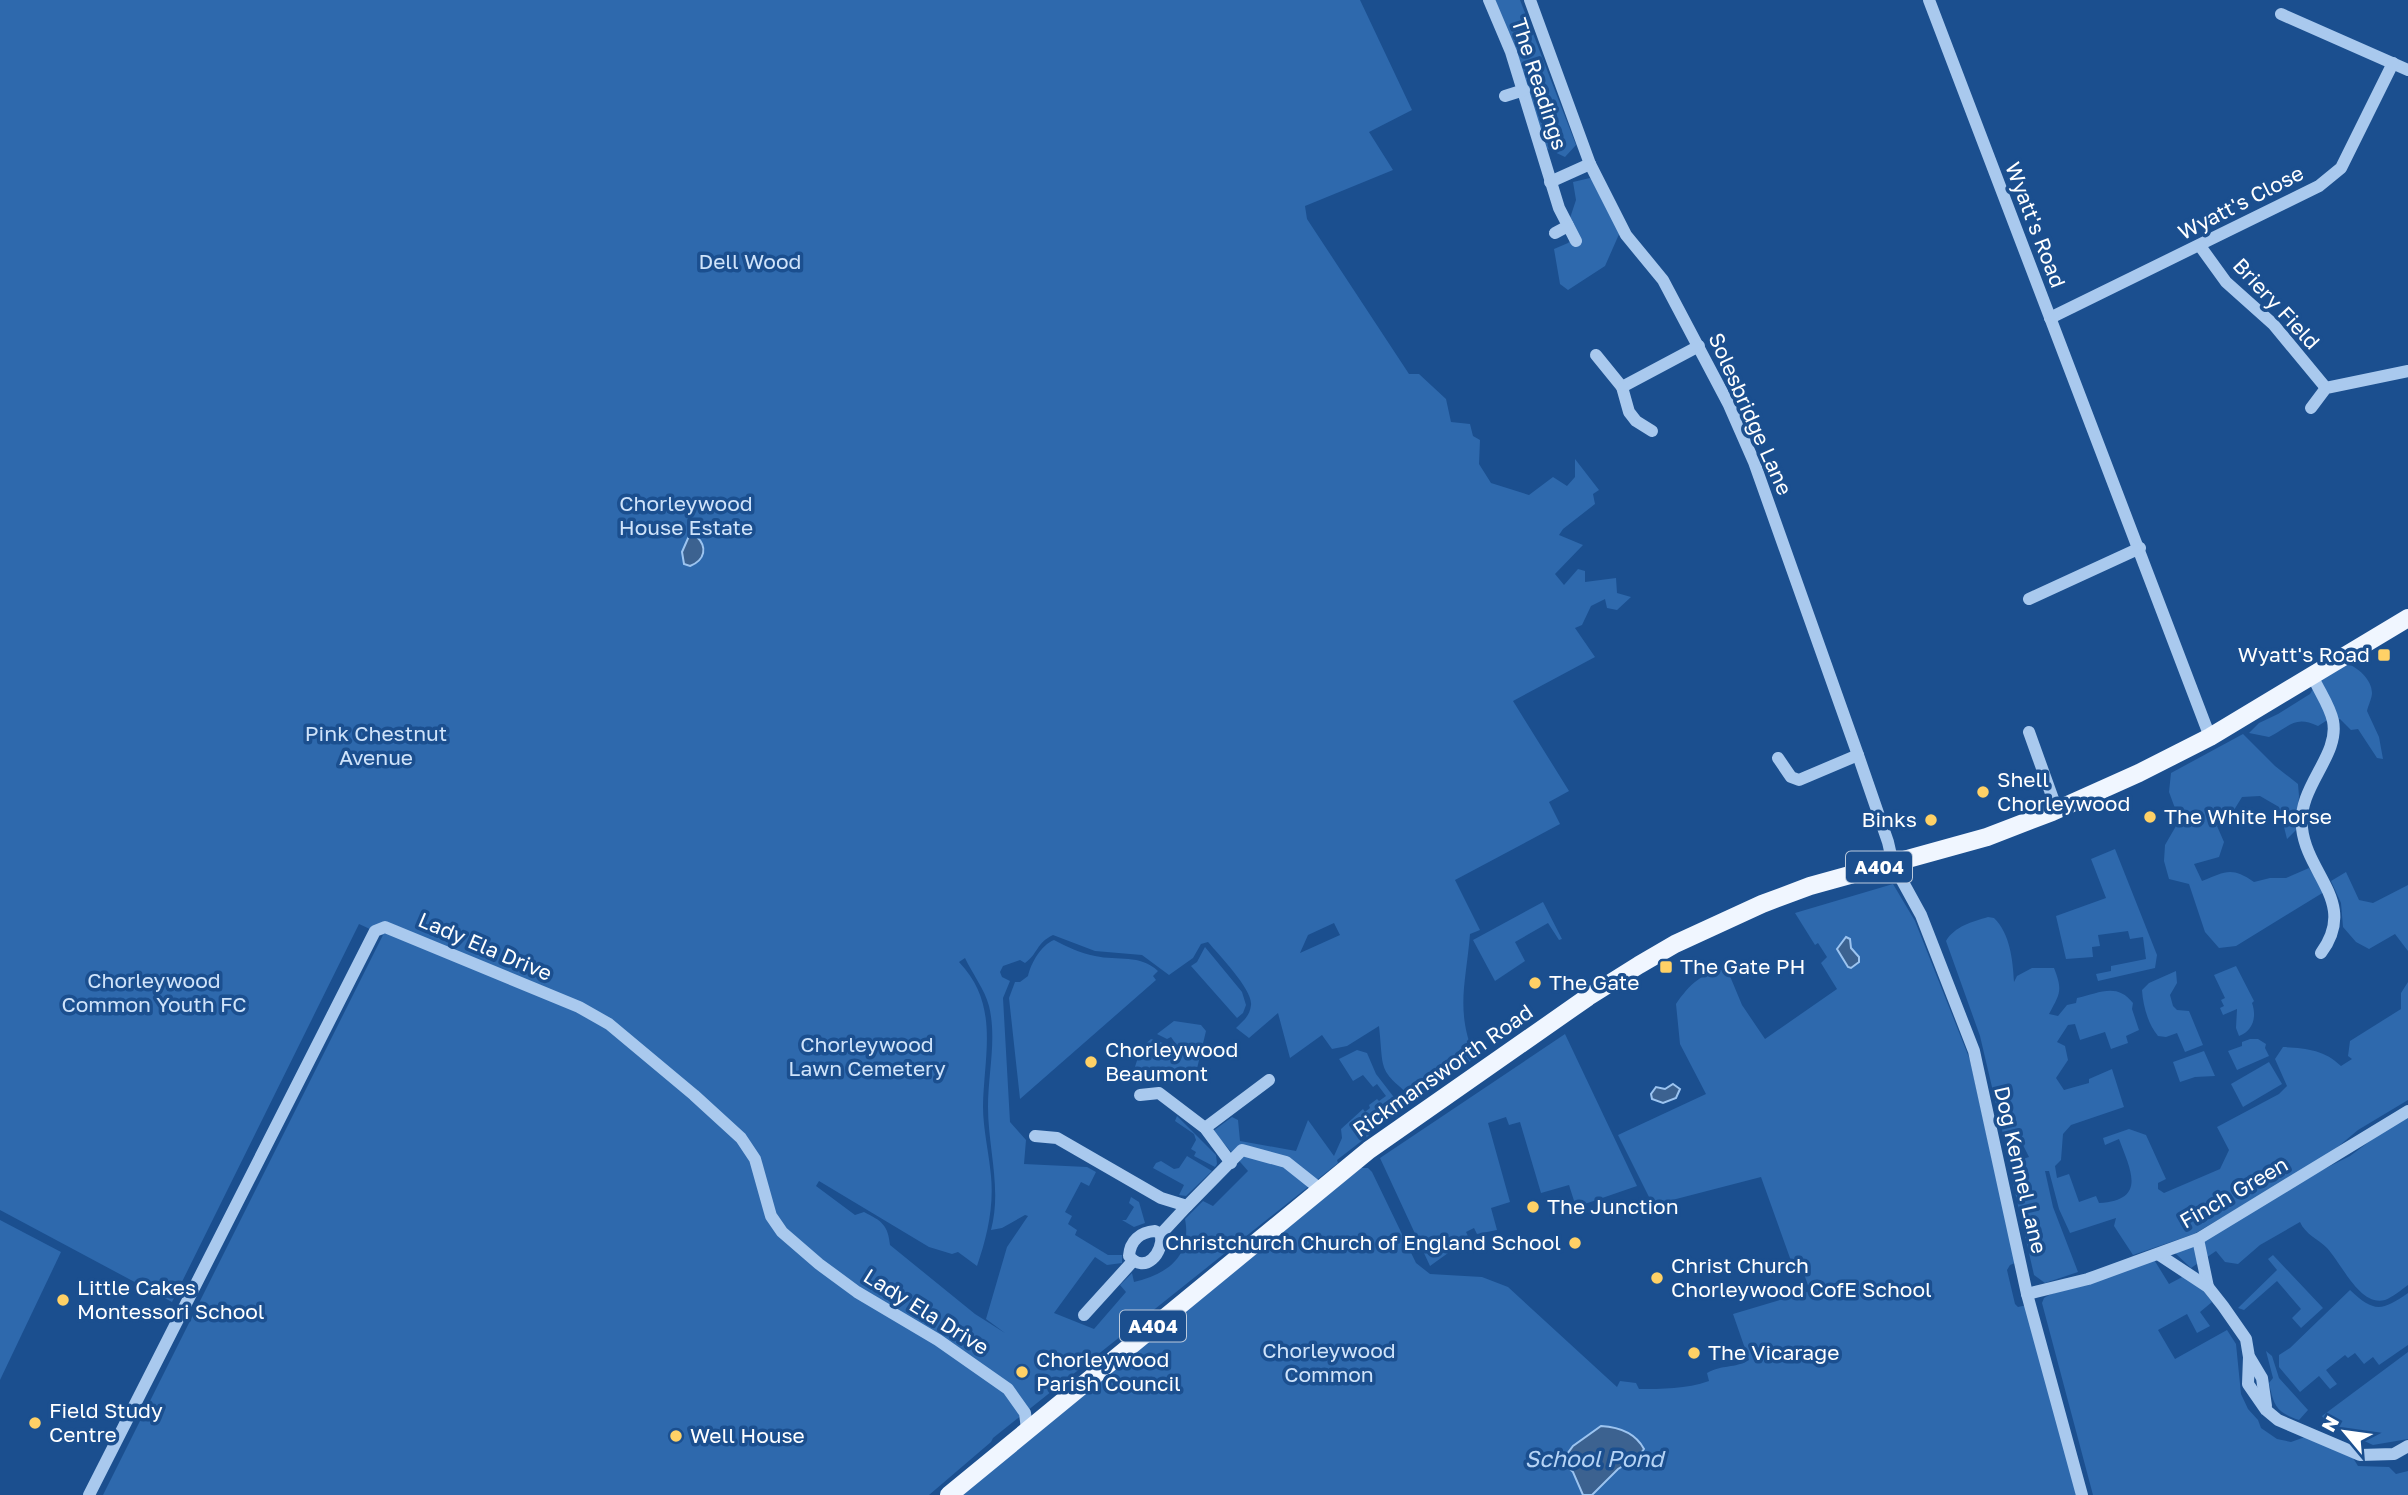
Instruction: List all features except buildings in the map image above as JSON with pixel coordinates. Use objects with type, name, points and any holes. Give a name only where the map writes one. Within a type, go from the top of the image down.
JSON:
[{"type":"main road","name":"Rickmansworth Road","points":[[949,1495],[1369,1150],[1566,1012],[1675,944],[1721,921],[1784,896],[1987,837],[2057,810],[2210,737],[2408,618]]},
{"type":"street","name":"The Readings","points":[[1489,0],[1524,90],[1550,181],[1576,241]]},
{"type":"street","name":"Solesbridge Lane","points":[[1530,0],[1590,164],[1626,235],[1664,280],[1729,405],[1754,461],[1858,755],[1893,864]]},
{"type":"street","name":"Wyatt's Road","points":[[1928,0],[2140,548],[2210,737]]},
{"type":"street","points":[[2281,14],[2408,70]]},
{"type":"street","name":"Wyatt's Close","points":[[2050,318],[2319,186],[2341,168],[2393,63]]},
{"type":"street","points":[[1505,96],[1524,90]]},
{"type":"street","name":"The Readings","points":[[1550,181],[1590,164]]},
{"type":"street","points":[[1555,233],[1568,226]]},
{"type":"street","name":"Briery Field","points":[[2200,246],[2226,282],[2273,324],[2326,388]]},
{"type":"street","points":[[1622,387],[1699,346]]},
{"type":"street","points":[[1596,355],[1622,387],[1629,412],[1636,421],[1652,431]]},
{"type":"street","points":[[2311,408],[2326,388],[2408,371]]},
{"type":"street","points":[[2029,599],[2140,548]]},
{"type":"street","points":[[2313,677],[2333,719],[2334,734],[2326,758],[2302,806],[2302,829],[2310,853],[2330,891],[2334,914],[2332,937],[2320,953]]},
{"type":"street","points":[[2029,732],[2057,810]]},
{"type":"street","points":[[1778,758],[1791,777],[1799,780],[1858,755]]},
{"type":"street","name":"Dog Kennel Lane","points":[[1893,864],[1922,915],[1974,1051],[2027,1294],[2082,1495]]},
{"type":"street","name":"Lady Ela Drive","points":[[89,1495],[375,931],[385,926],[579,1007],[617,1030],[741,1138],[755,1158],[771,1216],[782,1232],[857,1292],[954,1351],[1008,1389],[1026,1413],[1027,1429]]},
{"type":"street","points":[[1205,1128],[1269,1080]]},
{"type":"street","points":[[1140,1095],[1159,1093],[1205,1128],[1231,1163]]},
{"type":"street","name":"Finch Green","points":[[2027,1294],[2088,1279],[2198,1239],[2408,1111]]},
{"type":"street","points":[[1035,1136],[1057,1138],[1161,1198],[1187,1206]]},
{"type":"street","points":[[1161,1234],[1155,1231],[1140,1235],[1130,1249],[1129,1256],[1133,1261],[1146,1264],[1153,1259],[1161,1248],[1161,1234],[1242,1150],[1286,1162],[1320,1189]]},
{"type":"street","points":[[2198,1239],[2208,1287]]},
{"type":"street","points":[[2158,1254],[2208,1287],[2246,1339],[2249,1357],[2262,1378],[2266,1410],[2278,1420],[2360,1455],[2395,1454],[2408,1447]]},
{"type":"street","points":[[1084,1315],[1133,1261]]},
{"type":"green space","name":"Chorleywood House Estate","points":[[0,0],[1360,0],[1412,110],[1369,132],[1393,170],[1305,206],[1307,219],[1409,374],[1419,374],[1446,399],[1451,422],[1470,424],[1473,436],[1480,440],[1479,464],[1491,483],[1529,495],[1553,477],[1567,486],[1575,477],[1575,459],[1599,490],[1593,494],[1595,504],[1559,535],[1583,545],[1555,574],[1564,585],[1578,569],[1585,571],[1585,582],[1616,578],[1617,593],[1631,597],[1617,610],[1607,608],[1605,599],[1591,606],[1582,625],[1575,628],[1595,657],[1513,701],[1569,791],[1549,802],[1560,824],[1455,880],[1480,930],[1470,934],[1464,997],[1465,1025],[1475,1058],[1415,1099],[1388,1075],[1381,1053],[1379,1026],[1347,1046],[1332,1049],[1322,1035],[1290,1058],[1278,1013],[1249,1038],[1236,1028],[1249,1012],[1250,999],[1234,973],[1208,942],[1201,944],[1193,958],[1169,975],[1142,955],[1095,951],[1053,935],[1043,941],[1025,963],[1020,960],[1003,966],[1000,972],[1002,977],[1010,981],[1003,998],[1010,1122],[1026,1140],[1024,1164],[1087,1167],[1096,1172],[1089,1186],[1081,1182],[1065,1212],[1072,1216],[1068,1224],[1077,1230],[1075,1235],[1108,1255],[1122,1255],[1122,1263],[1107,1265],[1095,1257],[1054,1313],[1094,1329],[1126,1292],[1120,1285],[1132,1273],[1134,1282],[1146,1279],[1175,1261],[1185,1243],[1185,1219],[1203,1201],[1213,1206],[1248,1171],[1213,1131],[1232,1117],[1238,1120],[1240,1141],[1296,1151],[1308,1120],[1334,1156],[1342,1138],[1341,1129],[1363,1109],[1365,1112],[1370,1108],[1369,1105],[1386,1096],[1377,1084],[1373,1087],[1363,1075],[1353,1081],[1339,1059],[1357,1050],[1367,1053],[1376,1074],[1403,1109],[993,1438],[929,1495],[103,1495],[383,935],[359,924],[172,1302],[0,1210]],"holes":[[[1334,923],[1340,935],[1300,953],[1308,935]],[[965,958],[985,994],[991,1018],[988,1107],[995,1184],[991,1230],[1028,1216],[1007,1247],[986,1319],[1005,1333],[975,1314],[890,1245],[886,1228],[880,1221],[864,1212],[855,1215],[816,1186],[819,1181],[929,1247],[952,1254],[958,1252],[977,1266],[991,1210],[991,1176],[983,1106],[987,1031],[980,995],[972,978],[959,962]]]},
{"type":"green space","points":[[1493,0],[1520,0],[1576,145],[1565,157],[1546,148]]},
{"type":"green space","points":[[1590,178],[1611,195],[1620,232],[1605,266],[1568,290],[1560,284],[1554,249],[1568,243],[1577,234],[1570,218],[1576,200],[1573,182]]},
{"type":"green space","points":[[2346,663],[2367,678],[2371,688],[2372,695],[2367,711],[2379,737],[2383,759],[2377,758],[2358,729],[2351,730],[2340,719],[2329,719],[2318,726],[2297,722],[2269,737],[2249,733],[2259,723],[2310,694],[2318,680]]},
{"type":"green space","points":[[2243,734],[2275,766],[2298,784],[2296,830],[2287,839],[2279,807],[2260,796],[2242,797],[2234,810],[2217,826],[2224,842],[2219,857],[2194,864],[2202,881],[2234,872],[2254,882],[2286,878],[2309,868],[2324,892],[2236,946],[2219,948],[2205,932],[2189,884],[2169,879],[2164,861],[2165,845],[2176,826],[2176,811],[2169,792],[2171,773]]},
{"type":"green space","points":[[2115,849],[2157,955],[2155,968],[2098,981],[2096,974],[2111,971],[2111,966],[2146,959],[2143,937],[2130,939],[2128,931],[2098,935],[2100,946],[2092,947],[2093,957],[2066,959],[2056,916],[2106,898],[2091,859]]},
{"type":"green space","points":[[2346,872],[2359,900],[2373,903],[2408,885],[2408,951],[2395,934],[2369,949],[2356,942],[2343,927],[2341,903],[2331,881]]},
{"type":"green space","name":"Chorleywood Common","points":[[1893,884],[1915,921],[1970,1060],[2015,1263],[2007,1270],[2015,1304],[2018,1307],[2027,1305],[2077,1495],[962,1495],[1361,1168],[1368,1168],[1372,1172],[1416,1263],[1430,1274],[1482,1277],[1508,1287],[1617,1387],[1620,1381],[1636,1383],[1639,1389],[1692,1386],[1709,1381],[1707,1373],[1713,1370],[1749,1360],[1733,1314],[1810,1291],[1803,1271],[1795,1272],[1761,1177],[1653,1205],[1618,1135],[1706,1094],[1680,1044],[1676,1004],[1692,985],[1704,976],[1727,969],[1742,1005],[1765,1039],[1837,989],[1821,963],[1827,957],[1818,943],[1815,945],[1795,913]]},
{"type":"green space","points":[[1543,902],[1562,939],[1559,940],[1548,923],[1515,942],[1525,961],[1495,981],[1473,940]]},
{"type":"green space","points":[[1988,917],[1994,918],[2004,931],[2014,982],[2017,976],[2032,968],[2054,968],[2059,992],[2049,1014],[2058,1016],[2067,1005],[2076,1003],[2077,998],[2107,991],[2121,993],[2133,1003],[2132,1009],[2139,1030],[2126,1036],[2128,1043],[2111,1049],[2105,1032],[2080,1040],[2075,1024],[2068,1025],[2057,1042],[2065,1046],[2068,1060],[2056,1078],[2064,1090],[2089,1083],[2089,1079],[2112,1069],[2124,1107],[2071,1125],[2063,1134],[2061,1160],[2055,1166],[2057,1178],[2069,1174],[2079,1202],[2096,1196],[2099,1203],[2114,1201],[2130,1190],[2131,1173],[2119,1139],[2105,1145],[2103,1138],[2129,1129],[2146,1135],[2166,1179],[2158,1183],[2158,1189],[2164,1193],[2220,1169],[2229,1150],[2217,1127],[2279,1094],[2287,1086],[2275,1059],[2283,1047],[2315,1051],[2328,1056],[2341,1066],[2352,1059],[2348,1056],[2350,1041],[2401,1009],[2401,993],[2408,982],[2408,1100],[2358,1130],[2327,1156],[2194,1234],[2133,1255],[2114,1226],[2116,1218],[2070,1233],[2059,1209],[2049,1171],[2045,1171],[2053,1207],[2078,1272],[2045,1283],[2034,1275],[2012,1179],[2011,1167],[2014,1162],[2029,1157],[2023,1145],[2007,1139],[2003,1134],[1980,1036],[1946,941],[1959,928]]},
{"type":"green space","points":[[1054,940],[1089,955],[1144,962],[1158,971],[1153,976],[1156,980],[1020,1099],[1009,998],[1015,982],[1028,976],[1037,955]]},
{"type":"green space","points":[[1205,947],[1242,992],[1246,1005],[1237,1018],[1191,966],[1197,962]]},
{"type":"green space","points":[[2236,966],[2254,1001],[2253,1023],[2248,1031],[2239,1036],[2236,1028],[2237,1009],[2223,1015],[2220,1008],[2224,1006],[2221,1000],[2225,998],[2214,975]]},
{"type":"green space","points":[[2176,971],[2177,983],[2170,995],[2173,1006],[2177,1010],[2189,1011],[2203,1045],[2185,1052],[2177,1033],[2166,1037],[2158,1036],[2154,1031],[2145,1008],[2142,990],[2149,983]]},
{"type":"green space","points":[[1174,1021],[1201,1025],[1206,1031],[1194,1081],[1163,1073],[1132,1076],[1141,1048],[1151,1039],[1163,1043],[1161,1045],[1167,1051],[1176,1044],[1171,1037],[1167,1039],[1157,1034]]},
{"type":"green space","points":[[1565,1034],[1637,1186],[1576,1207],[1569,1185],[1541,1193],[1520,1122],[1509,1125],[1506,1117],[1488,1123],[1510,1202],[1491,1208],[1497,1230],[1477,1234],[1474,1228],[1466,1232],[1469,1238],[1430,1266],[1380,1158]]},
{"type":"green space","points":[[2258,1039],[2266,1044],[2269,1056],[2237,1070],[2228,1051],[2242,1046],[2242,1042]]},
{"type":"green space","points":[[2204,1051],[2215,1076],[2195,1077],[2180,1082],[2173,1062]]},
{"type":"green space","points":[[2269,1062],[2282,1084],[2243,1107],[2231,1084]]},
{"type":"green space","points":[[1177,1116],[1216,1155],[1215,1167],[1194,1156],[1196,1152],[1191,1149],[1196,1140],[1194,1134],[1175,1121]]},
{"type":"green space","points":[[2408,1116],[2408,1285],[2391,1297],[2376,1300],[2367,1297],[2352,1283],[2327,1248],[2308,1233],[2300,1222],[2260,1245],[2238,1264],[2225,1262],[2216,1251],[2191,1268],[2175,1253],[2350,1156]]},
{"type":"green space","points":[[1187,1156],[1212,1171],[1186,1196],[1179,1195],[1184,1185],[1153,1168],[1161,1161],[1174,1169],[1179,1168]]},
{"type":"green space","points":[[1131,1197],[1139,1202],[1145,1223],[1134,1227],[1122,1220],[1126,1220],[1134,1207],[1129,1203]]},
{"type":"green space","points":[[0,1220],[61,1252],[0,1380]]},
{"type":"green space","points":[[2273,1255],[2323,1308],[2301,1328],[2292,1318],[2301,1309],[2277,1281],[2244,1310],[2238,1308],[2277,1270],[2268,1259]]},
{"type":"green space","points":[[2153,1258],[2169,1284],[2186,1275],[2212,1302],[2200,1312],[2210,1326],[2197,1333],[2187,1314],[2158,1330],[2175,1359],[2227,1330],[2236,1344],[2241,1394],[2261,1428],[2277,1439],[2291,1442],[2305,1437],[2353,1458],[2358,1466],[2389,1467],[2396,1474],[2408,1471],[2408,1495],[2093,1495],[2042,1303],[2049,1295]]},
{"type":"green space","points":[[2350,1290],[2366,1303],[2378,1307],[2408,1293],[2408,1345],[2379,1365],[2373,1357],[2364,1364],[2355,1353],[2348,1358],[2345,1355],[2326,1370],[2337,1384],[2330,1389],[2319,1376],[2300,1392],[2279,1367],[2279,1355],[2290,1348]]},
{"type":"green space","points":[[2266,1351],[2272,1356],[2279,1378],[2308,1410],[2299,1420],[2285,1414],[2275,1403],[2269,1383],[2273,1378]]},
{"type":"green space","points":[[2408,1352],[2408,1439],[2373,1445],[2327,1424],[2322,1416]]},
{"type":"water","points":[[689,536],[696,536],[703,549],[702,557],[690,566],[684,564],[682,552]]},
{"type":"water","points":[[1846,937],[1850,939],[1851,948],[1859,957],[1859,962],[1851,968],[1837,949]]},
{"type":"water","points":[[1673,1084],[1680,1089],[1676,1098],[1663,1103],[1652,1099],[1651,1094],[1656,1087],[1665,1089]]},
{"type":"water","name":"School Pond","points":[[1601,1426],[1626,1432],[1636,1438],[1644,1449],[1638,1457],[1618,1469],[1592,1495],[1583,1495],[1573,1472],[1562,1461],[1573,1446]]},
{"type":"place","name":"Wyatt's Road","points":[[2384,655]]},
{"type":"place","name":"Shell Chorleywood","points":[[1983,792]]},
{"type":"place","name":"The White Horse","points":[[2150,817]]},
{"type":"place","name":"Binks","points":[[1931,820]]},
{"type":"place","name":"The Gate PH","points":[[1666,967]]},
{"type":"place","name":"The Gate","points":[[1535,983]]},
{"type":"place","name":"Chorleywood Beaumont","points":[[1091,1062]]},
{"type":"place","name":"The Junction","points":[[1533,1207]]},
{"type":"place","name":"Christchurch Church of England School","points":[[1575,1243]]},
{"type":"place","name":"Christ Church Chorleywood CofE School","points":[[1657,1278]]},
{"type":"place","name":"Little Cakes Montessori School","points":[[63,1300]]},
{"type":"place","name":"The Vicarage","points":[[1694,1353]]},
{"type":"place","name":"Chorleywood Parish Council","points":[[1022,1372]]},
{"type":"place","name":"Field Study Centre","points":[[35,1423]]},
{"type":"place","name":"Well House","points":[[676,1436]]},
{"type":"park label","name":"Dell Wood","points":[[750,262]]},
{"type":"park label","name":"Pink Chestnut Avenue","points":[[376,746]]},
{"type":"park label","name":"Chorleywood Common Youth FC","points":[[154,993]]},
{"type":"park label","name":"Chorleywood Lawn Cemetery","points":[[867,1057]]}]
